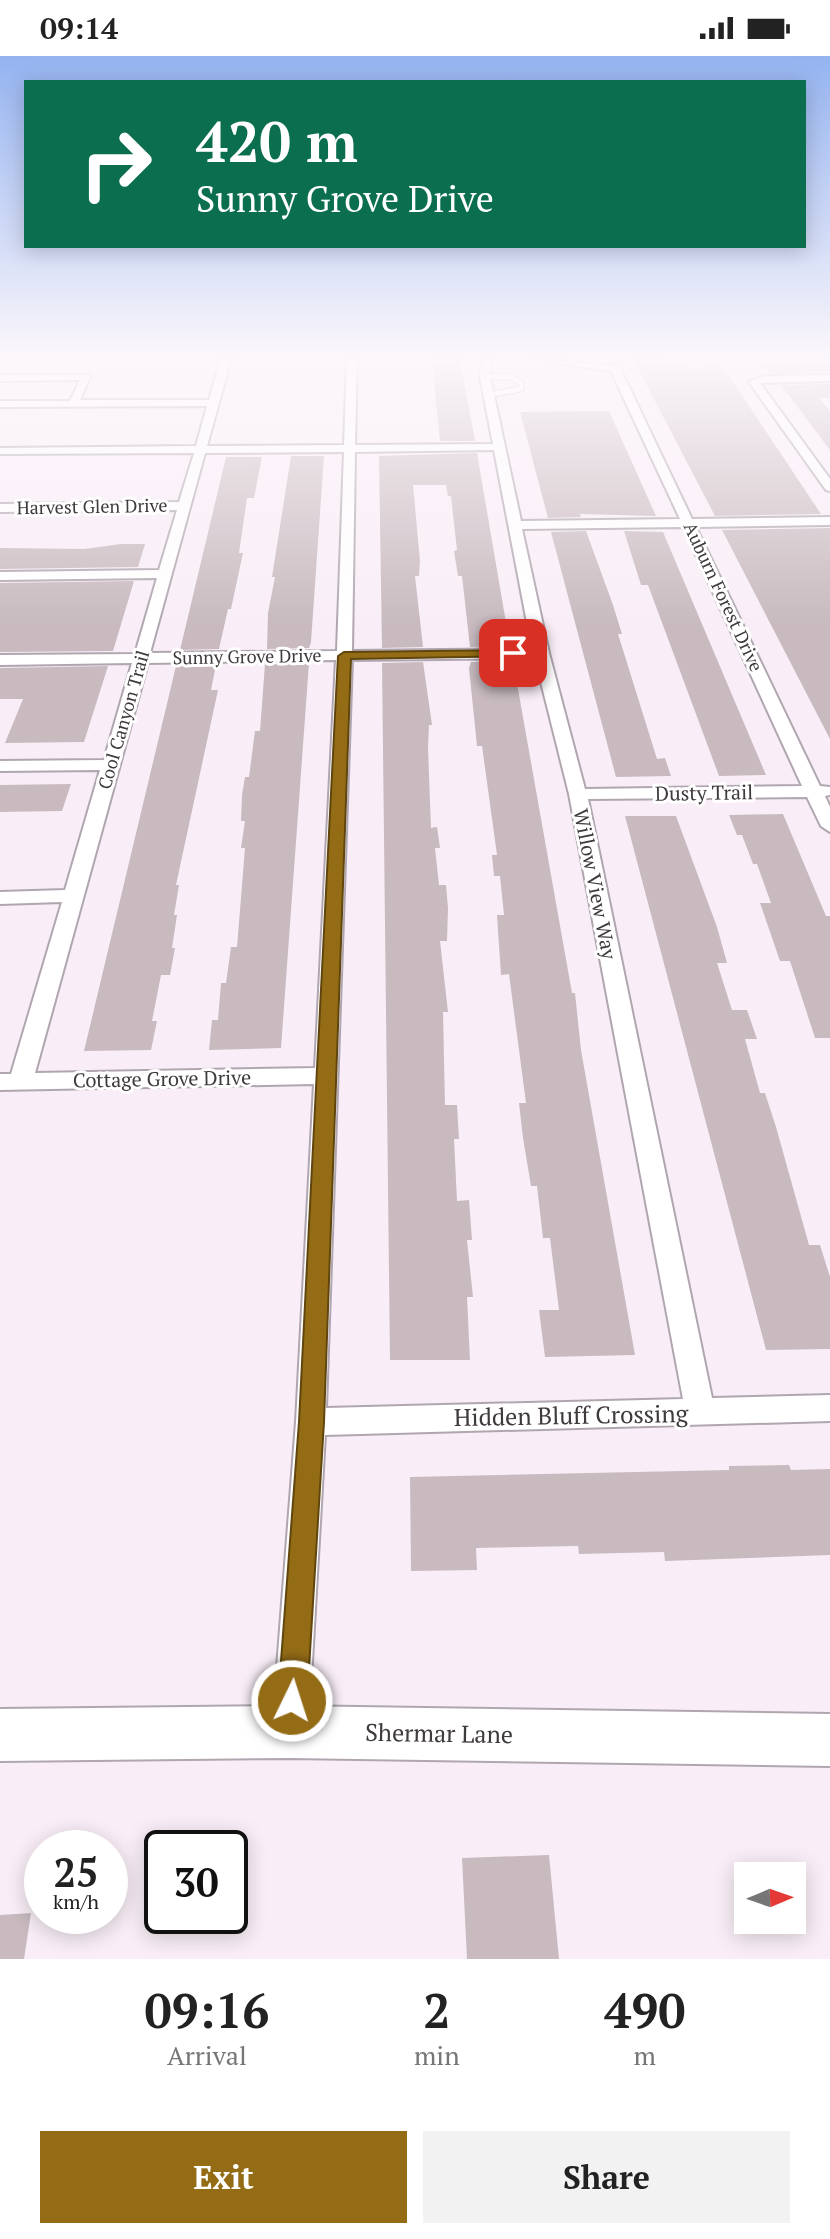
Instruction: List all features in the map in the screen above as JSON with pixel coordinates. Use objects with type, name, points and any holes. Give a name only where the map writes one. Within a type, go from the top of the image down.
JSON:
[{"type":"street","points":[[290,1732],[311,1422],[351,448]]},
{"type":"street","points":[[0,451],[379,448]]},
{"type":"street","name":"Willow View Way","points":[[498,448],[541,653],[578,794],[700,1413]]},
{"type":"street","name":"Auburn Forest Drive","points":[[653,448],[822,792],[830,826]]},
{"type":"street","points":[[801,448],[830,487]]},
{"type":"street","name":"Cool Canyon Trail","points":[[11,1081],[73,896],[200,449]]},
{"type":"street","name":"Harvest Glen Drive","points":[[0,508],[184,506]]},
{"type":"street","points":[[514,525],[830,521]]},
{"type":"street","points":[[0,576],[165,574]]},
{"type":"street","name":"Sunny Grove Drive","points":[[0,660],[541,653]]},
{"type":"street","points":[[0,766],[111,765]]},
{"type":"street","name":"Dusty Trail","points":[[578,794],[822,792]]},
{"type":"street","points":[[0,898],[73,896]]},
{"type":"street","name":"Cottage Grove Drive","points":[[11,1081],[325,1076]]},
{"type":"street","name":"Hidden Bluff Crossing","points":[[311,1422],[830,1408]]},
{"type":"street","name":"Shermar Lane","points":[[0,1735],[290,1732],[830,1740]]},
{"type":"building","points":[[529,448],[625,448],[656,516],[580,514],[581,517],[548,518]]},
{"type":"building","points":[[679,448],[777,448],[821,514],[715,516]]},
{"type":"building","points":[[477,453],[510,646],[470,647],[462,576],[458,576],[454,551],[457,550],[451,496],[448,496],[446,485],[413,485],[420,561],[419,576],[415,576],[423,647],[382,648],[379,456]]},
{"type":"building","points":[[291,456],[324,456],[311,642],[309,648],[267,649],[268,613],[275,577],[272,577]]},
{"type":"building","points":[[226,457],[262,457],[254,498],[247,498],[239,553],[243,553],[231,609],[228,609],[219,649],[180,650]]},
{"type":"building","points":[[830,528],[830,739],[722,530]]},
{"type":"building","points":[[586,531],[613,605],[622,634],[618,634],[657,759],[665,758],[671,776],[616,777],[551,532]]},
{"type":"building","points":[[624,531],[663,532],[766,775],[719,776],[648,585],[641,585]]},
{"type":"building","points":[[145,544],[138,567],[0,569],[0,548],[84,549]]},
{"type":"building","points":[[134,581],[113,651],[0,652],[0,583]]},
{"type":"building","points":[[513,661],[572,993],[575,993],[581,1050],[635,1355],[545,1357],[539,1310],[559,1310],[550,1238],[543,1238],[537,1186],[531,1186],[523,1138],[519,1103],[526,1103],[509,974],[501,975],[497,915],[504,915],[500,876],[494,876],[492,855],[497,855],[482,746],[477,746],[469,668],[471,662]]},
{"type":"building","points":[[423,662],[432,725],[429,725],[428,747],[431,828],[437,827],[440,848],[435,848],[439,885],[446,885],[448,908],[447,941],[440,941],[448,1012],[443,1012],[445,1105],[457,1105],[459,1139],[454,1139],[457,1201],[469,1200],[472,1240],[467,1240],[473,1297],[467,1297],[470,1360],[390,1360],[382,663]]},
{"type":"building","points":[[309,663],[281,1048],[209,1050],[212,1020],[218,1020],[221,983],[226,983],[231,947],[237,947],[245,848],[241,848],[245,821],[241,821],[242,795],[245,777],[249,777],[255,731],[260,731],[265,664]]},
{"type":"building","points":[[216,665],[211,690],[218,690],[176,885],[179,885],[172,948],[175,948],[170,975],[161,975],[152,1021],[157,1021],[151,1050],[84,1051],[176,666]]},
{"type":"building","points":[[108,666],[84,742],[5,743],[23,699],[0,699],[0,668]]},
{"type":"building","points":[[71,784],[62,811],[0,812],[0,785]]},
{"type":"building","points":[[783,814],[826,916],[830,916],[830,1038],[815,1038],[790,961],[780,961],[760,903],[771,903],[757,864],[753,864],[742,835],[737,835],[729,815]]},
{"type":"building","points":[[625,816],[676,816],[717,927],[727,963],[717,963],[732,1010],[747,1010],[757,1039],[745,1039],[760,1093],[765,1093],[776,1127],[809,1245],[820,1245],[830,1277],[830,1349],[766,1350]]},
{"type":"building","points":[[789,1465],[791,1470],[830,1469],[830,1555],[665,1561],[664,1552],[579,1554],[578,1546],[476,1548],[477,1570],[411,1571],[410,1477],[729,1470],[729,1466]]},
{"type":"building","points":[[549,1855],[559,1959],[467,1959],[462,1858]]},
{"type":"building","points":[[24,1913],[24,1934],[28,1934],[24,1959],[0,1959],[0,1915]]},
{"type":"route","points":[[292,1701],[311,1422],[344,656],[513,653]]}]
